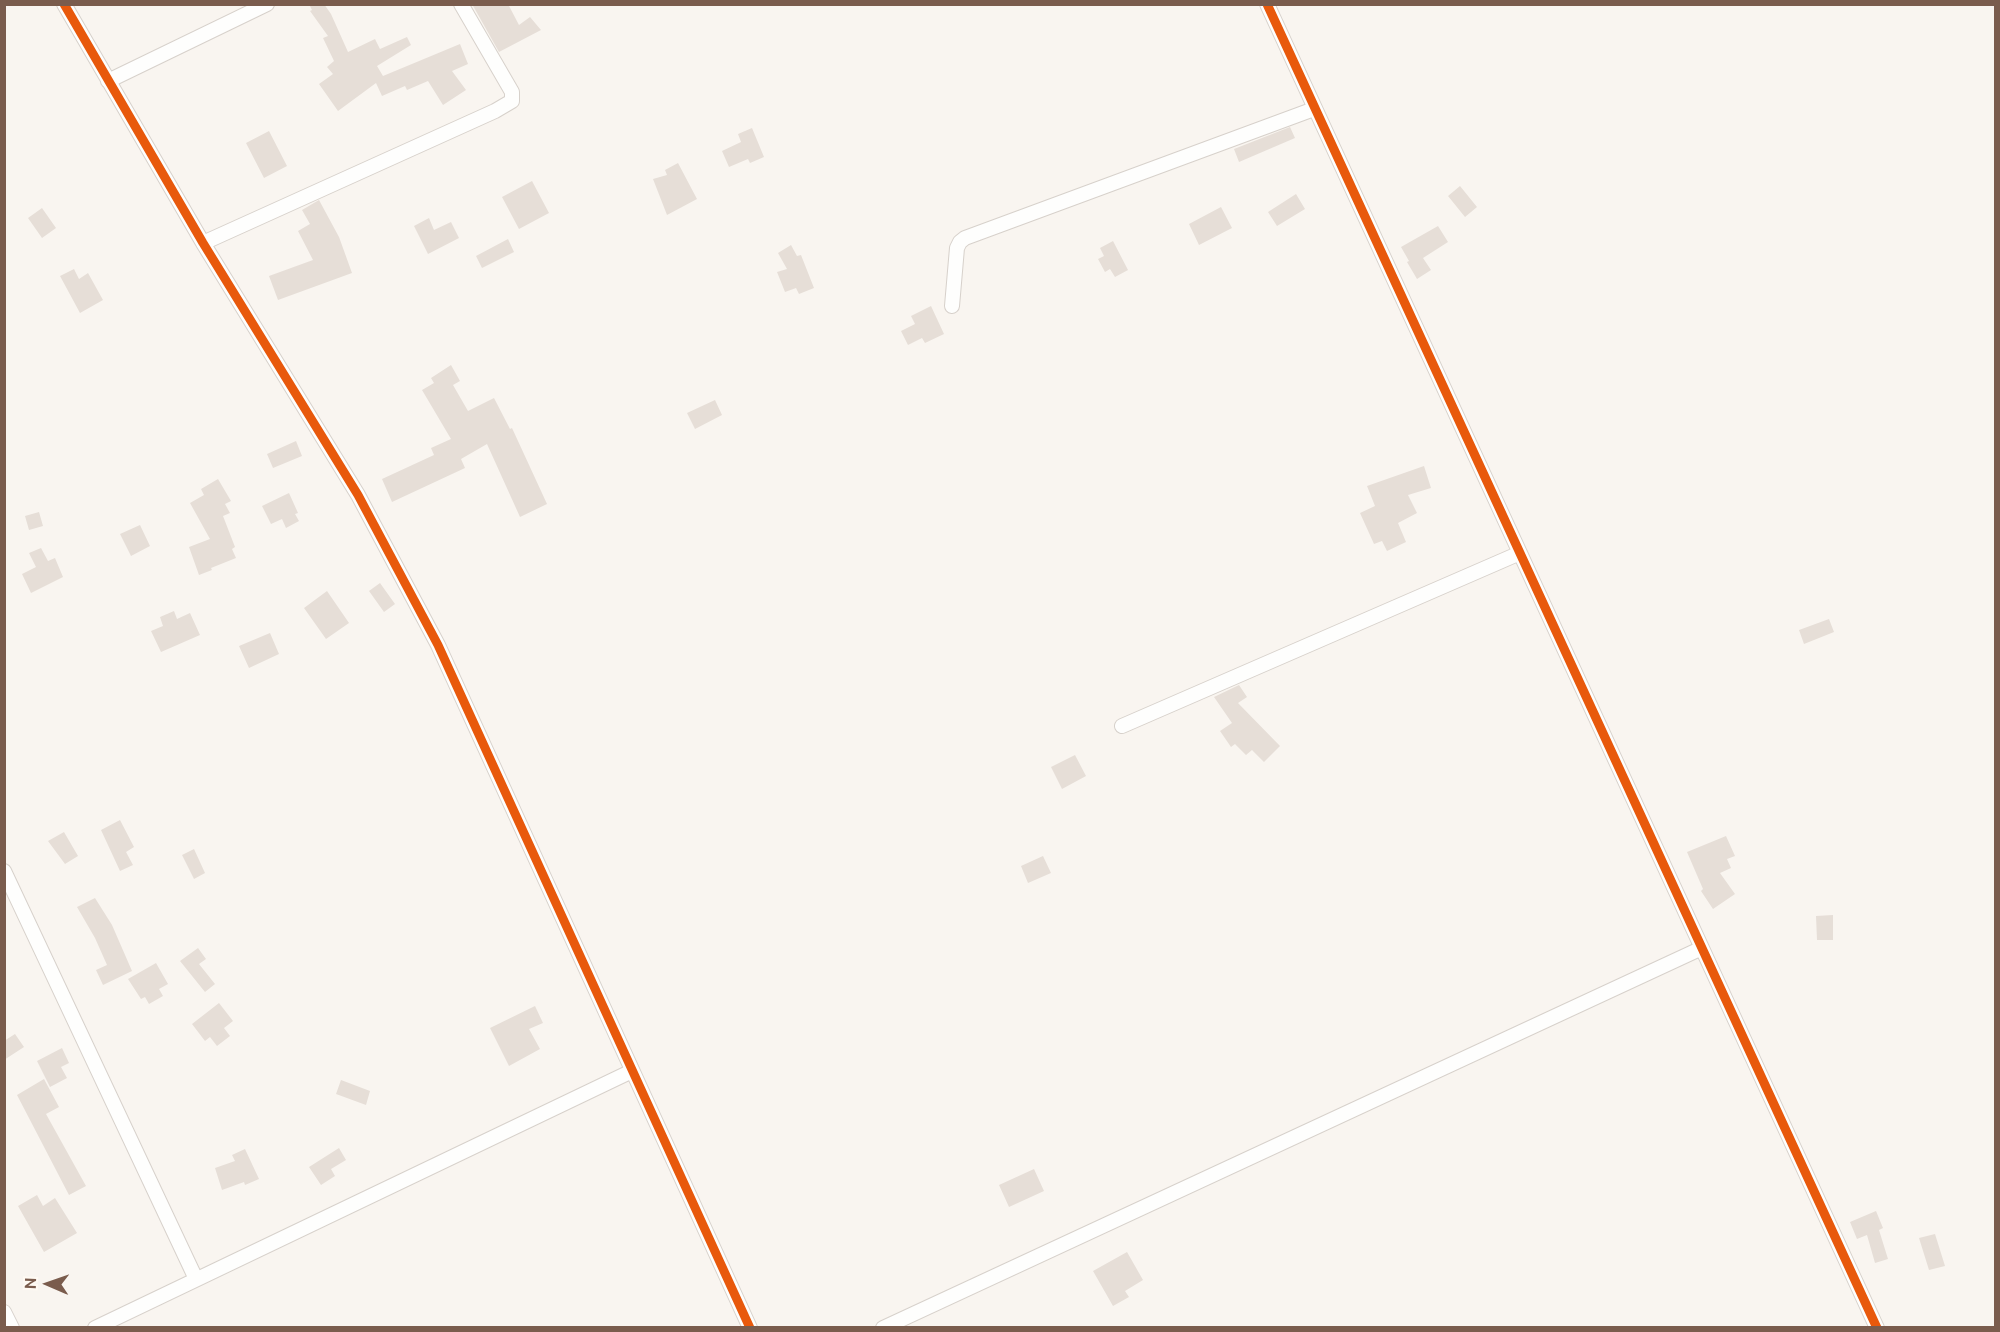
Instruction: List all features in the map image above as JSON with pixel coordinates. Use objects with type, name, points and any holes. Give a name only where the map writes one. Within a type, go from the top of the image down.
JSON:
[{"type":"street","points":[[64,4],[203,243],[358,495],[438,645],[750,1328]]},
{"type":"street","points":[[108,81],[267,4]]},
{"type":"street","points":[[203,243],[495,111],[512,101],[512,92],[461,4]]},
{"type":"street","points":[[1267,4],[1877,1328]]},
{"type":"street","points":[[952,306],[957,249],[965,238],[1314,109]]},
{"type":"street","points":[[1122,726],[1520,552]]},
{"type":"street","points":[[4,871],[196,1279]]},
{"type":"street","points":[[883,1328],[1702,948]]},
{"type":"street","points":[[95,1328],[632,1071]]},
{"type":"street","points":[[4,1312],[12,1328]]},
{"type":"building","points":[[309,4],[324,4],[348,52],[375,39],[380,49],[407,37],[411,45],[377,66],[383,76],[460,44],[468,64],[452,71],[466,90],[443,105],[428,81],[407,90],[405,86],[382,96],[376,83],[338,111],[319,84],[333,74],[327,67],[334,61],[323,38],[328,36],[310,11],[312,10]]},
{"type":"building","points":[[472,4],[508,4],[519,25],[530,17],[541,30],[499,52]]},
{"type":"building","points":[[1290,127],[1295,138],[1239,162],[1234,149]]},
{"type":"building","points":[[752,128],[764,157],[750,163],[748,159],[729,167],[722,151],[741,142],[738,134]]},
{"type":"building","points":[[269,131],[287,166],[264,178],[246,143]]},
{"type":"building","points":[[678,163],[697,199],[667,215],[653,179],[667,175],[665,170]]},
{"type":"building","points":[[532,181],[549,213],[519,229],[502,197]]},
{"type":"building","points":[[1460,186],[1477,207],[1465,217],[1448,196]]},
{"type":"building","points":[[1296,194],[1305,209],[1277,226],[1268,212]]},
{"type":"building","points":[[319,200],[339,237],[352,273],[278,300],[269,276],[313,260],[298,231],[310,224],[302,210]]},
{"type":"building","points":[[1221,207],[1232,228],[1199,245],[1189,224]]},
{"type":"building","points":[[42,208],[56,228],[42,238],[28,218]]},
{"type":"building","points":[[429,218],[434,230],[451,222],[459,238],[428,254],[414,226]]},
{"type":"building","points":[[1438,226],[1448,242],[1423,258],[1431,270],[1417,279],[1401,247]]},
{"type":"building","points":[[508,239],[514,252],[482,268],[476,256]]},
{"type":"building","points":[[1113,241],[1128,270],[1115,277],[1110,269],[1105,272],[1098,259],[1104,256],[1100,248]]},
{"type":"building","points":[[791,245],[797,256],[801,255],[814,288],[799,294],[796,288],[785,292],[777,272],[787,269],[778,253]]},
{"type":"building","points":[[74,269],[79,279],[88,273],[103,300],[80,313],[60,276]]},
{"type":"building","points":[[931,306],[944,334],[925,343],[922,338],[908,345],[901,331],[915,324],[911,316]]},
{"type":"building","points":[[451,365],[460,381],[453,385],[468,411],[494,398],[510,429],[512,428],[547,504],[520,517],[487,444],[461,459],[465,468],[392,502],[382,479],[434,455],[431,448],[451,439],[422,390],[434,383],[431,378]]},
{"type":"building","points":[[715,400],[722,415],[695,429],[687,413]]},
{"type":"building","points":[[296,441],[302,456],[273,468],[267,454]]},
{"type":"building","points":[[1424,466],[1431,488],[1408,495],[1417,513],[1398,523],[1406,542],[1387,551],[1382,541],[1374,544],[1360,513],[1375,506],[1367,486]]},
{"type":"building","points":[[218,479],[231,501],[225,504],[230,513],[223,516],[235,547],[232,549],[236,558],[199,575],[189,547],[210,539],[190,503],[204,495],[201,489]]},
{"type":"building","points":[[289,493],[299,521],[286,528],[282,519],[271,524],[262,506]]},
{"type":"building","points":[[39,512],[43,526],[29,530],[25,516]]},
{"type":"building","points":[[140,525],[150,546],[131,556],[120,534]]},
{"type":"building","points":[[41,548],[48,561],[55,558],[63,577],[31,593],[22,574],[36,567],[29,553]]},
{"type":"building","points":[[380,583],[395,604],[384,612],[369,591]]},
{"type":"building","points":[[327,591],[349,623],[326,639],[304,608]]},
{"type":"building","points":[[174,611],[177,619],[190,613],[200,635],[161,652],[151,631],[163,626],[160,617]]},
{"type":"building","points":[[1829,619],[1834,632],[1804,644],[1799,630]]},
{"type":"building","points":[[270,633],[279,654],[249,668],[239,646]]},
{"type":"building","points":[[1239,685],[1247,697],[1238,703],[1280,746],[1264,762],[1252,750],[1246,755],[1235,744],[1231,747],[1220,731],[1232,723],[1214,697]]},
{"type":"building","points":[[1075,755],[1086,776],[1062,789],[1051,767]]},
{"type":"building","points":[[120,820],[134,847],[126,852],[133,865],[120,871],[101,830]]},
{"type":"building","points":[[64,832],[78,856],[65,864],[48,841]]},
{"type":"building","points":[[1726,836],[1735,856],[1727,859],[1731,868],[1720,873],[1735,894],[1713,909],[1701,891],[1703,889],[1687,852]]},
{"type":"building","points":[[194,849],[205,873],[194,879],[182,855]]},
{"type":"building","points":[[1043,856],[1051,873],[1028,883],[1021,866]]},
{"type":"building","points":[[95,898],[112,925],[132,971],[103,985],[96,970],[107,965],[77,907]]},
{"type":"building","points":[[1833,915],[1833,940],[1817,940],[1816,916]]},
{"type":"building","points":[[198,948],[206,959],[199,964],[215,984],[205,992],[180,961]]},
{"type":"building","points":[[156,963],[168,984],[159,989],[163,996],[149,1004],[145,997],[141,999],[128,979]]},
{"type":"building","points":[[219,1003],[233,1021],[224,1028],[230,1036],[217,1046],[210,1037],[205,1041],[192,1024]]},
{"type":"building","points":[[535,1006],[543,1023],[529,1029],[540,1049],[509,1066],[490,1028]]},
{"type":"building","points":[[15,1034],[24,1047],[4,1060],[4,1041]]},
{"type":"building","points":[[62,1048],[69,1063],[61,1067],[67,1078],[50,1087],[37,1061]]},
{"type":"building","points":[[44,1079],[59,1107],[46,1114],[86,1186],[69,1195],[17,1095]]},
{"type":"building","points":[[341,1080],[370,1091],[366,1105],[336,1094]]},
{"type":"building","points":[[339,1148],[346,1160],[331,1169],[335,1176],[321,1185],[309,1167]]},
{"type":"building","points":[[245,1149],[259,1179],[222,1190],[215,1168],[235,1161],[232,1155]]},
{"type":"building","points":[[1034,1169],[1044,1191],[1009,1207],[999,1185]]},
{"type":"building","points":[[37,1195],[43,1206],[55,1198],[77,1233],[44,1252],[18,1206]]},
{"type":"building","points":[[1876,1211],[1883,1228],[1879,1230],[1888,1259],[1875,1263],[1867,1235],[1857,1239],[1850,1222]]},
{"type":"building","points":[[1935,1234],[1945,1266],[1929,1270],[1919,1238]]},
{"type":"building","points":[[1127,1252],[1143,1280],[1125,1291],[1129,1297],[1113,1306],[1093,1271]]},
{"type":"cycle path","points":[[64,4],[203,243],[358,495],[438,645],[750,1328]]},
{"type":"cycle path","points":[[1267,4],[1877,1328]]}]
